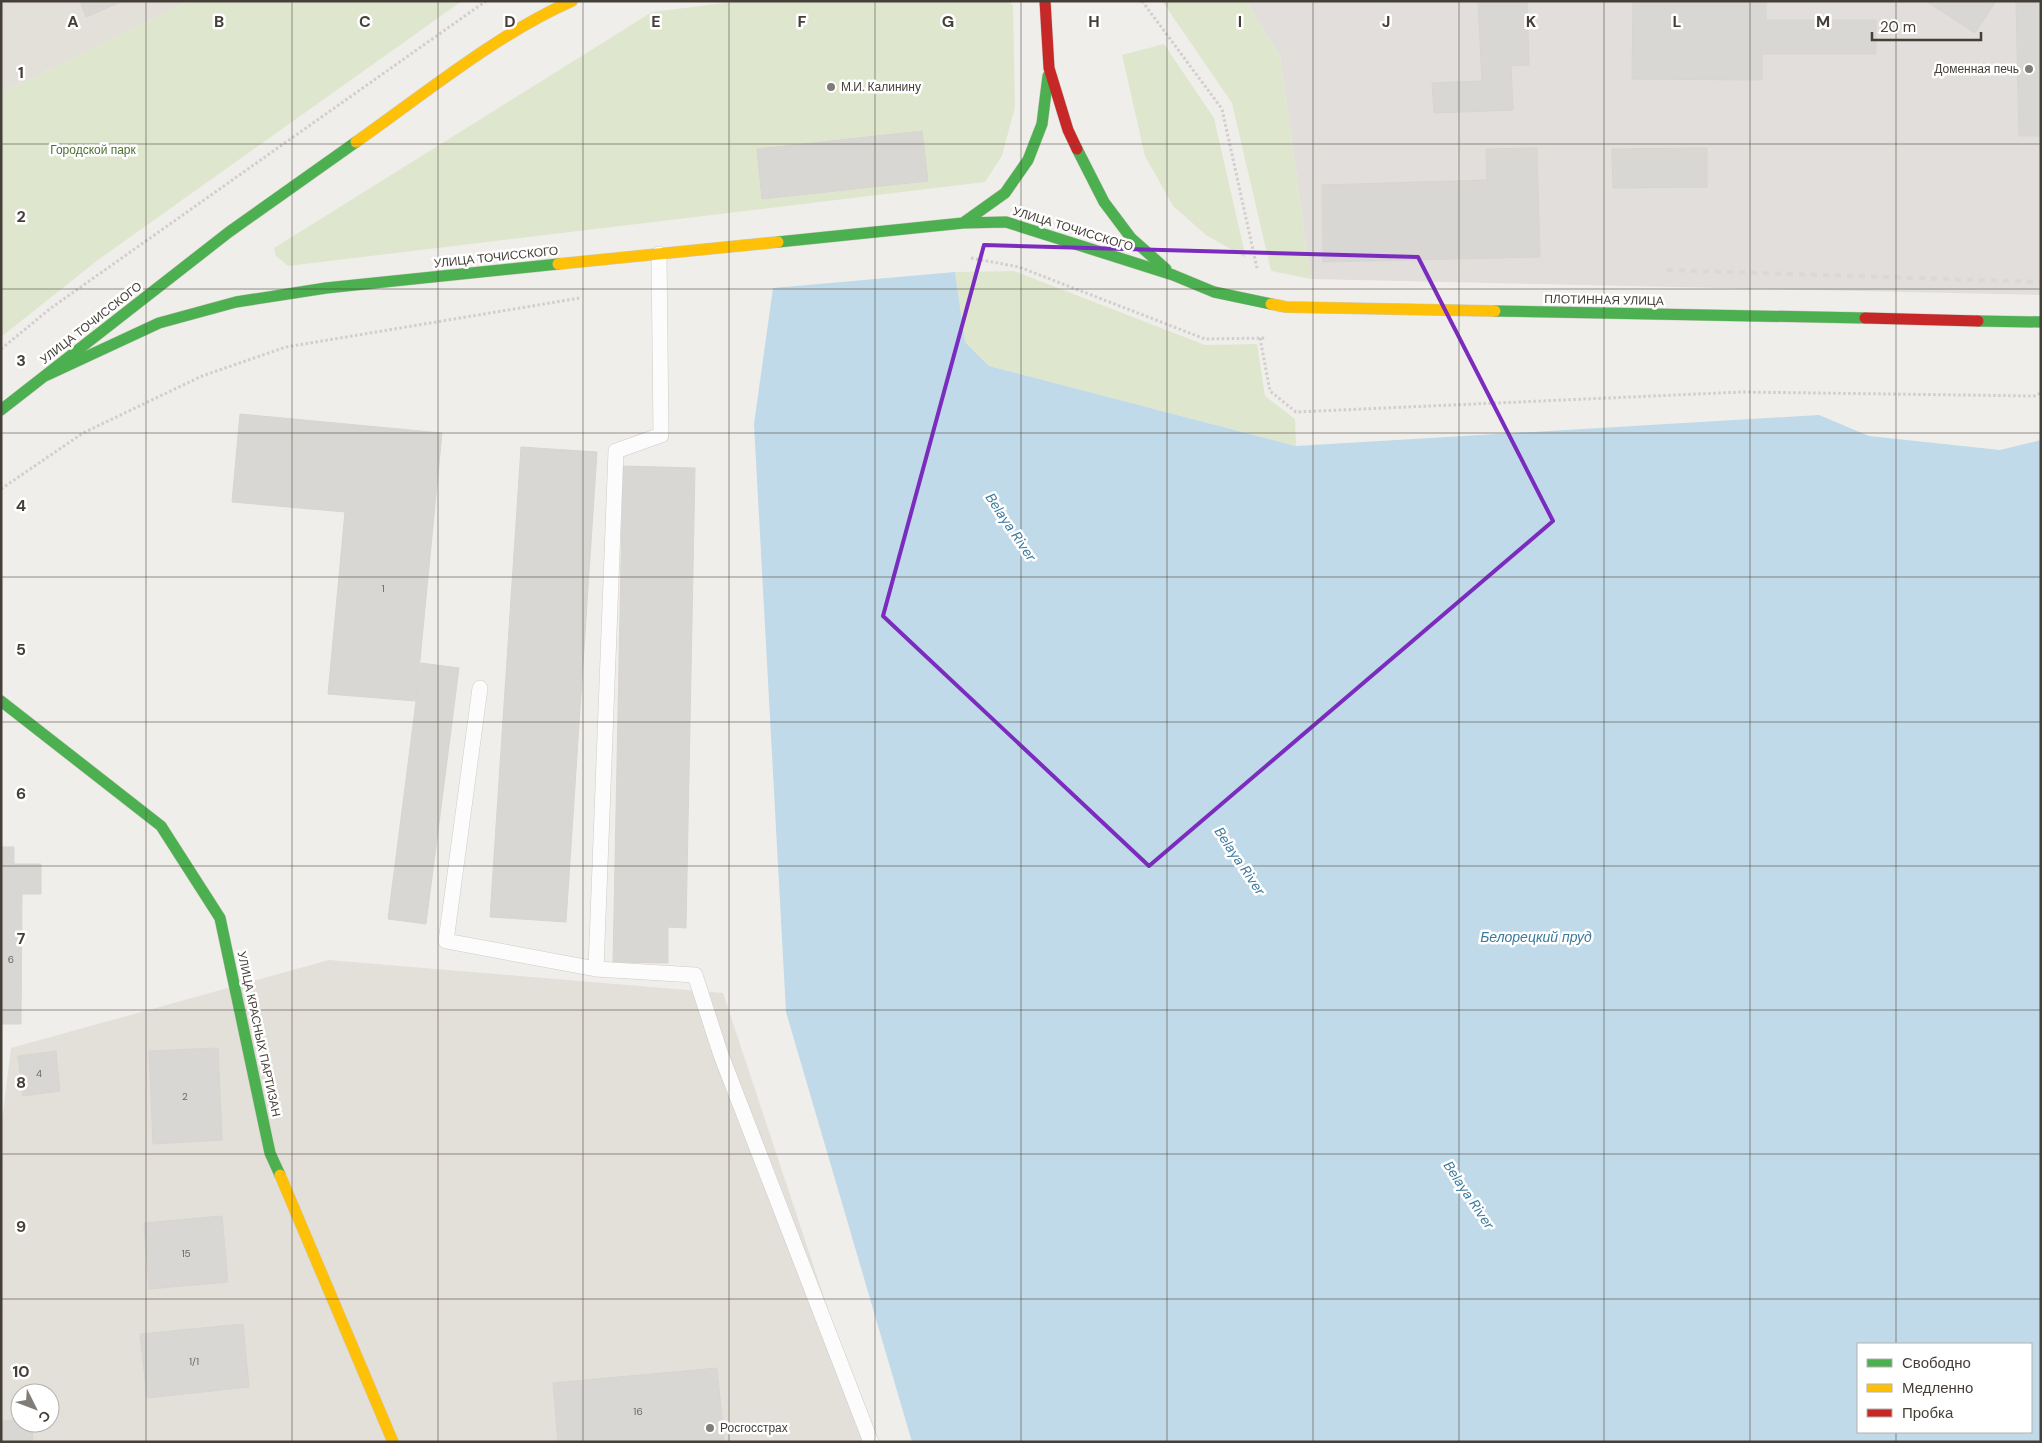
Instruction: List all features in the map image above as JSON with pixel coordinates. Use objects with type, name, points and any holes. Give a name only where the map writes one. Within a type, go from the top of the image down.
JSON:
[{"type":"street","name":"УЛИЦА ТОЧИССКОГО","points":[[1,410],[229,232],[481,54],[545,13],[572,1]]},
{"type":"street","points":[[1045,1],[1049,68],[1068,130],[1104,202],[1131,238],[1172,275]]},
{"type":"street","name":"УЛИЦА ТОЧИССКОГО","points":[[963,223],[1005,193],[1028,160],[1042,124],[1049,68]]},
{"type":"street","name":"УЛИЦА ТОЧИССКОГО","points":[[45,376],[159,323],[236,302],[326,288],[963,223],[1006,222],[1172,275]]},
{"type":"street","name":"ПЛОТИННАЯ УЛИЦА","points":[[1172,275],[1214,292],[1286,307],[2041,322]]},
{"type":"street","name":"УЛИЦА КРАСНЫХ ПАРТИЗАН","points":[[1,701],[161,826],[220,918],[270,1153],[394,1442]]},
{"type":"lane","points":[[596,969],[616,451],[661,435],[659,254]]},
{"type":"lane","points":[[480,688],[446,941],[596,969],[695,975],[721,1056],[871,1442]]},
{"type":"path","points":[[1,349],[50,308],[486,1]]},
{"type":"path","points":[[1142,1],[1222,109],[1257,269]]},
{"type":"path","points":[[1,489],[83,433],[202,376],[286,348],[581,298]]},
{"type":"path","points":[[1260,338],[1270,391],[1296,412],[1742,392],[2034,396],[2041,393]]},
{"type":"highlighted area","points":[[984,245],[1418,257],[1553,521],[1149,866],[883,616]]},
{"type":"shaded area","points":[[1,1],[189,1],[1,93]]},
{"type":"shaded area","points":[[1246,1],[2041,1],[2041,295],[1311,279],[1280,56]]},
{"type":"shaded area","points":[[329,960],[723,993],[872,1442],[1,1442],[1,1129],[11,1048]]},
{"type":"green space","name":"Городской парк","points":[[189,1],[462,1],[98,260],[1,337],[1,93]]},
{"type":"green space","points":[[740,1],[1008,1],[1013,5],[1015,107],[1002,156],[985,182],[288,266],[276,256],[274,248],[652,12]]},
{"type":"green space","points":[[1162,1],[1246,1],[1280,56],[1311,279],[1271,271],[1232,103]]},
{"type":"green space","points":[[1164,44],[1214,118],[1246,258],[1206,235],[1173,206],[1145,156],[1122,55]]},
{"type":"green space","points":[[1014,271],[1205,345],[1257,344],[1265,396],[1295,419],[1296,446],[989,366],[965,342],[955,272]]},
{"type":"water","name":"Белорецкий пруд","points":[[955,272],[965,342],[989,366],[1296,446],[1819,415],[1869,436],[2000,450],[2041,440],[2041,1442],[912,1442],[786,1012],[754,424],[773,288]]},
{"type":"building","points":[[80,1],[123,1],[86,17]]},
{"type":"building","points":[[1478,1],[1527,1],[1529,65],[1511,66],[1513,110],[1434,113],[1432,83],[1482,81]]},
{"type":"building","points":[[1633,1],[1766,1],[1766,20],[1876,20],[1876,54],[1762,54],[1762,80],[1632,79]]},
{"type":"building","points":[[1926,1],[1996,1],[1975,33]]},
{"type":"building","name":"Доменная печь","points":[[2016,1],[2041,1],[2041,136],[2019,136]]},
{"type":"building","points":[[922,131],[928,181],[762,199],[757,149]]},
{"type":"building","points":[[1537,148],[1540,257],[1323,262],[1322,185],[1487,180],[1486,149]]},
{"type":"building","points":[[1707,148],[1707,187],[1613,188],[1612,149]]},
{"type":"building","points":[[240,414],[442,433],[416,701],[328,694],[345,512],[232,502]]},
{"type":"building","points":[[521,447],[597,452],[566,922],[490,917]]},
{"type":"building","points":[[623,466],[695,468],[686,928],[668,927],[668,963],[613,962]]},
{"type":"building","points":[[421,663],[459,668],[426,924],[388,919]]},
{"type":"building","points":[[1,847],[14,847],[14,864],[41,864],[41,894],[22,894],[21,1024],[1,1024]]},
{"type":"building","points":[[218,1048],[222,1140],[153,1144],[149,1051]]},
{"type":"building","points":[[56,1051],[60,1091],[23,1096],[18,1056]]},
{"type":"building","points":[[222,1216],[228,1282],[149,1289],[144,1223]]},
{"type":"building","points":[[243,1324],[249,1387],[147,1398],[140,1334]]},
{"type":"building","points":[[717,1368],[724,1440],[703,1442],[558,1442],[553,1383]]},
{"type":"building","points":[[1,1421],[10,1421],[10,1433],[33,1433],[33,1442],[1,1442]]},
{"type":"railway","points":[[1667,270],[2041,282]]},
{"type":"traffic: fast","points":[[963,223],[1005,193],[1028,160],[1042,124],[1048,76]]},
{"type":"traffic: fast","points":[[1,410],[229,232],[356,142]]},
{"type":"traffic: fast","points":[[1077,149],[1104,202],[1131,238],[1166,269]]},
{"type":"traffic: fast","points":[[778,242],[963,223],[1006,222],[1173,275],[1214,292],[1271,304]]},
{"type":"traffic: fast","points":[[45,376],[159,323],[236,302],[326,288],[558,264]]},
{"type":"traffic: fast","points":[[1495,311],[1865,318]]},
{"type":"traffic: fast","points":[[1978,321],[2041,322]]},
{"type":"traffic: fast","points":[[1,701],[161,826],[220,918],[270,1153],[280,1175]]},
{"type":"traffic: slow","points":[[356,142],[488,48],[516,30],[572,1]]},
{"type":"traffic: slow","points":[[558,264],[778,242]]},
{"type":"traffic: slow","points":[[1271,304],[1286,307],[1495,311]]},
{"type":"traffic: slow","points":[[280,1175],[393,1442]]},
{"type":"traffic: jam","points":[[1045,1],[1049,68],[1068,130],[1077,149]]},
{"type":"traffic: jam","points":[[1865,318],[1978,321]]},
{"type":"place","name":"Доменная печь","points":[[2029,69]]},
{"type":"place","name":"М.И. Калинину","points":[[831,87]]},
{"type":"place","name":"Росгосстрах","points":[[710,1428]]},
{"type":"water label","name":"Belaya River","points":[[1011,527]]},
{"type":"water label","name":"Belaya River","points":[[1240,861]]},
{"type":"water label","name":"Belaya River","points":[[1469,1195]]}]
